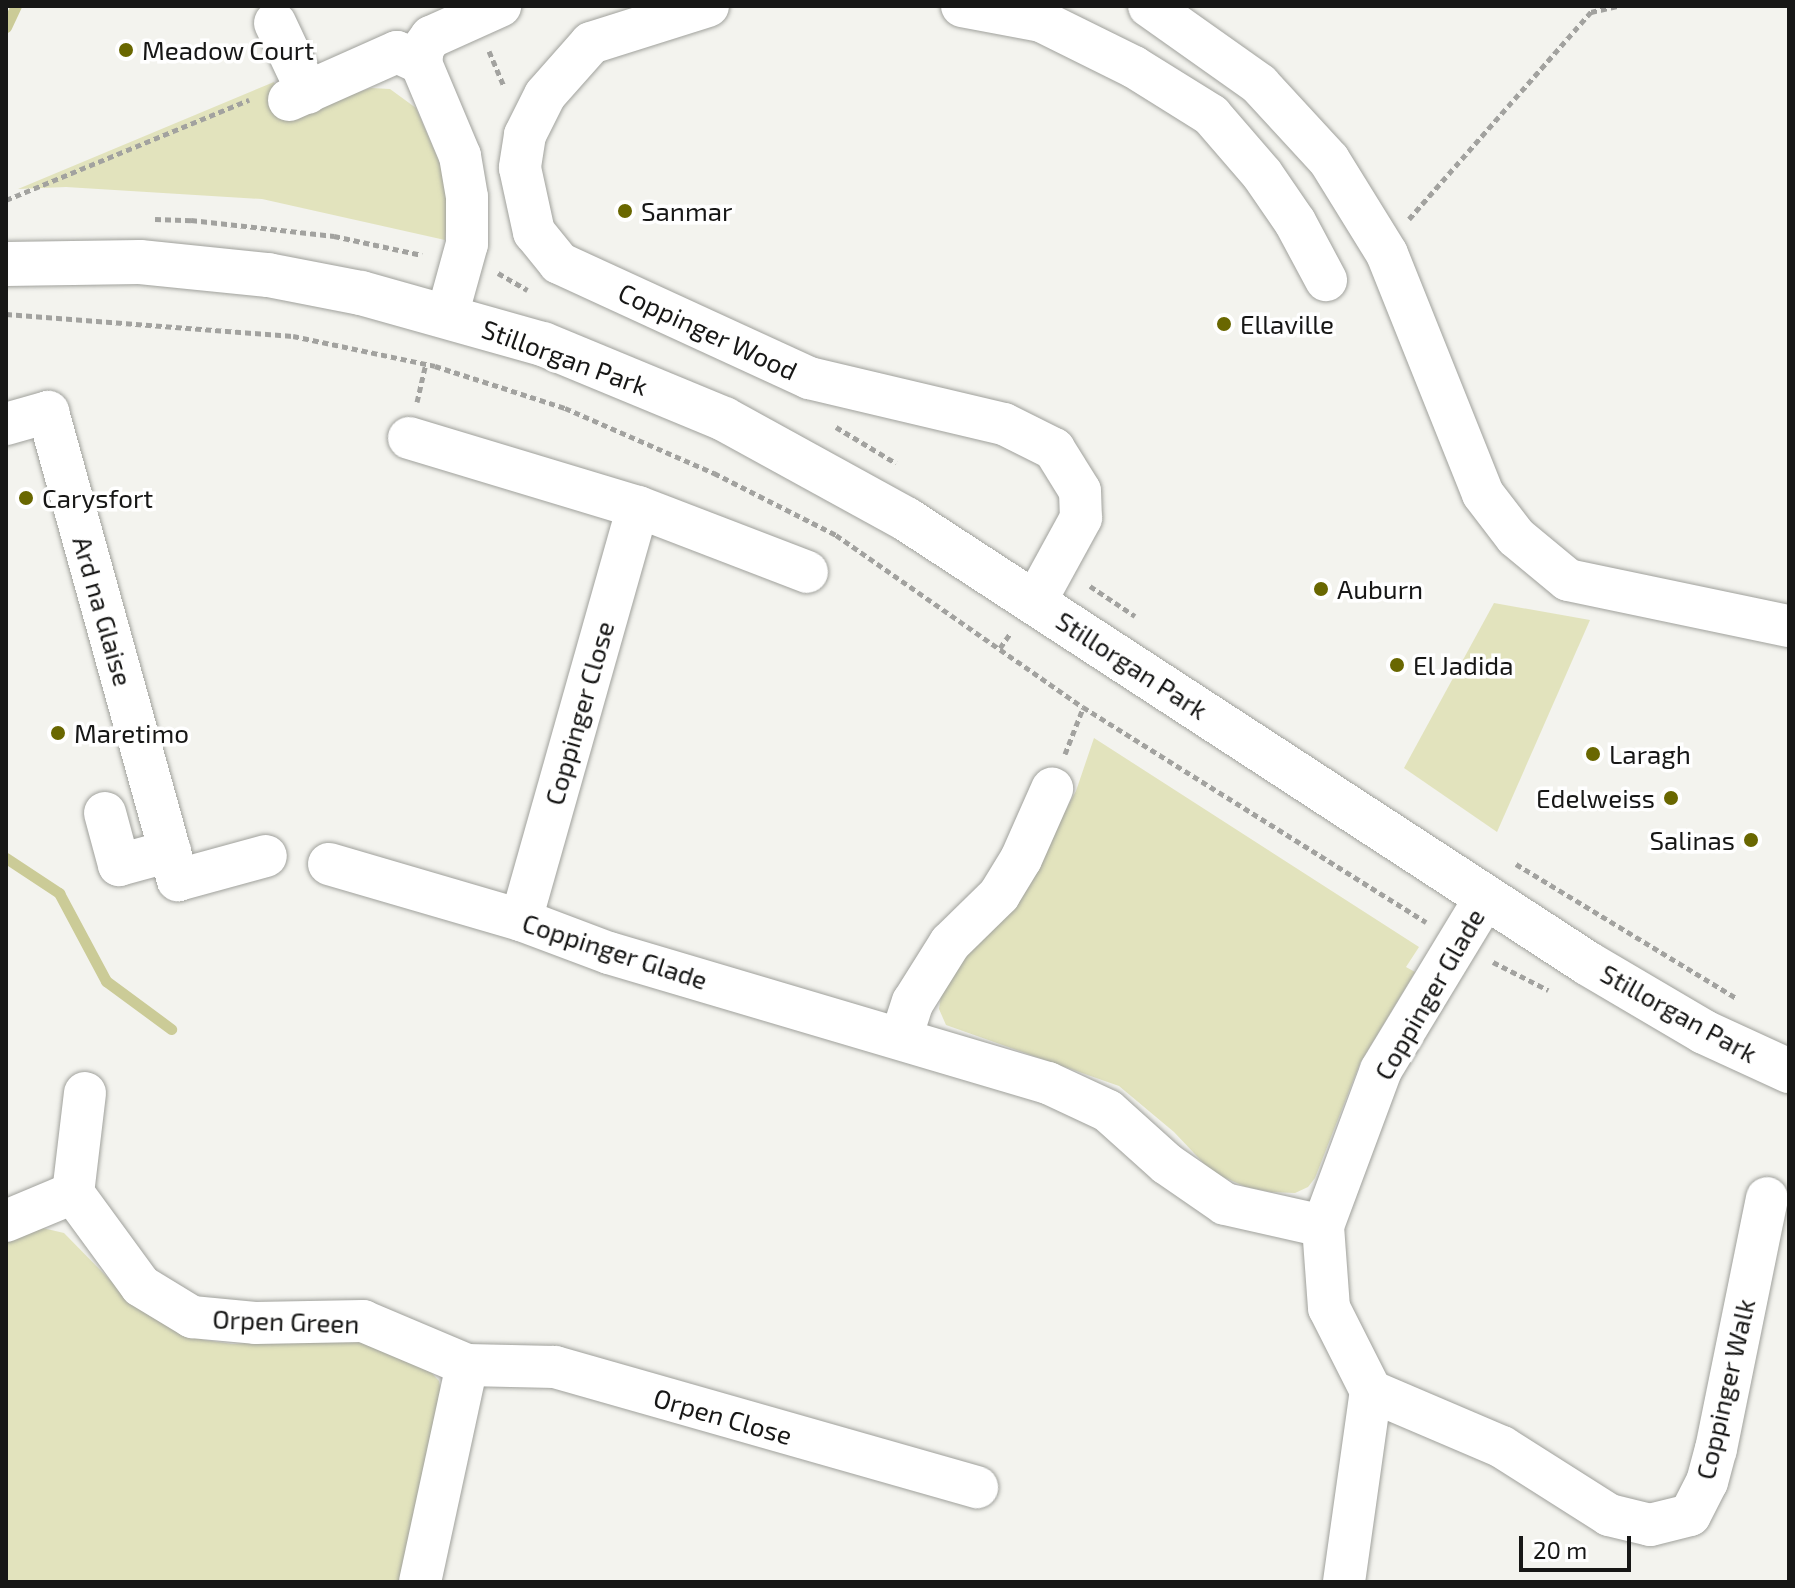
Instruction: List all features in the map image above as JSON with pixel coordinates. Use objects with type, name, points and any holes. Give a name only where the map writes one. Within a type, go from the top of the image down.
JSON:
[{"type":"main road","name":"Stillorgan Park","points":[[6,264],[140,262],[215,268],[361,293],[586,359],[724,419],[906,519],[1485,898],[1704,1032],[1789,1071]]},
{"type":"street","name":"Coppinger Wood","points":[[708,6],[591,43],[545,95],[525,135],[520,168],[534,232],[559,263],[809,378],[1004,424],[1054,449],[1080,491],[1081,518],[1035,602]]},
{"type":"street","points":[[962,6],[1041,21],[1134,67],[1211,115],[1262,174],[1295,222],[1326,280]]},
{"type":"street","points":[[1149,6],[1259,84],[1329,160],[1387,254],[1483,494],[1516,537],[1568,580],[1789,626]]},
{"type":"street","points":[[275,23],[299,90],[397,52],[421,63],[423,48],[431,37],[487,12]]},
{"type":"street","name":"Stillorgan Park","points":[[421,63],[460,156],[467,197],[467,244],[447,316]]},
{"type":"street","name":"Ard na Glaise","points":[[6,424],[48,412],[178,880],[266,856]]},
{"type":"street","points":[[409,438],[638,507],[807,572]]},
{"type":"street","name":"Coppinger Close","points":[[521,920],[638,507]]},
{"type":"street","points":[[901,1038],[913,1002],[950,943],[999,895],[1021,859],[1052,789]]},
{"type":"street","points":[[105,813],[119,865],[170,851]]},
{"type":"street","name":"Coppinger Glade","points":[[329,864],[521,920],[609,953],[1048,1083],[1108,1111],[1167,1164],[1225,1204],[1323,1226]]},
{"type":"street","name":"Coppinger Glade","points":[[1371,1391],[1329,1308],[1323,1226],[1381,1070],[1485,898]]},
{"type":"street","points":[[6,1221],[73,1193],[85,1093]]},
{"type":"street","name":"Orpen Green","points":[[73,1193],[141,1286],[192,1317],[255,1323],[363,1321],[467,1365]]},
{"type":"street","name":"Coppinger Walk","points":[[1371,1391],[1502,1447],[1609,1515],[1650,1525],[1690,1515],[1707,1482],[1716,1449],[1767,1198]]},
{"type":"street","points":[[420,1582],[467,1365]]},
{"type":"street","name":"Orpen Close","points":[[467,1365],[555,1367],[977,1487]]},
{"type":"street","points":[[1344,1582],[1371,1391]]},
{"type":"path","points":[[1387,254],[1405,224],[1591,12],[1618,6]]},
{"type":"path","points":[[487,12],[525,135]]},
{"type":"path","points":[[6,200],[299,90]]},
{"type":"path","points":[[6,314],[293,336],[426,364],[565,408],[714,473],[836,535],[1083,707],[1517,977],[1557,993]]},
{"type":"path","points":[[1052,789],[1083,707]]},
{"type":"green space","points":[[274,82],[288,116],[371,88],[390,89],[416,108],[444,173],[449,201],[445,240],[262,199],[66,187],[18,189]]},
{"type":"green space","points":[[1494,603],[1590,620],[1497,832],[1404,768]]},
{"type":"green space","points":[[1094,738],[1419,947],[1406,967],[1415,972],[1360,1063],[1315,1178],[1308,1187],[1295,1193],[1246,1187],[1212,1172],[1174,1132],[1119,1086],[946,1025],[939,1009],[942,989],[957,959],[1035,868],[1076,791]]},
{"type":"green space","points":[[34,1226],[64,1233],[111,1281],[166,1325],[204,1340],[233,1344],[264,1342],[322,1330],[413,1353],[439,1381],[443,1404],[403,1582],[6,1582],[6,1237]]},
{"type":"waterway","points":[[6,27],[16,6]]},
{"type":"waterway","points":[[6,858],[59,893],[106,981],[171,1029]]},
{"type":"place","name":"Meadow Court","points":[[126,50]]},
{"type":"place","name":"Sanmar","points":[[625,211]]},
{"type":"place","name":"Ellaville","points":[[1224,324]]},
{"type":"place","name":"Carysfort","points":[[26,498]]},
{"type":"place","name":"Auburn","points":[[1321,589]]},
{"type":"place","name":"El Jadida","points":[[1397,665]]},
{"type":"place","name":"Maretimo","points":[[58,733]]},
{"type":"place","name":"Laragh","points":[[1593,754]]},
{"type":"place","name":"Edelweiss","points":[[1671,798]]},
{"type":"place","name":"Salinas","points":[[1751,840]]}]
